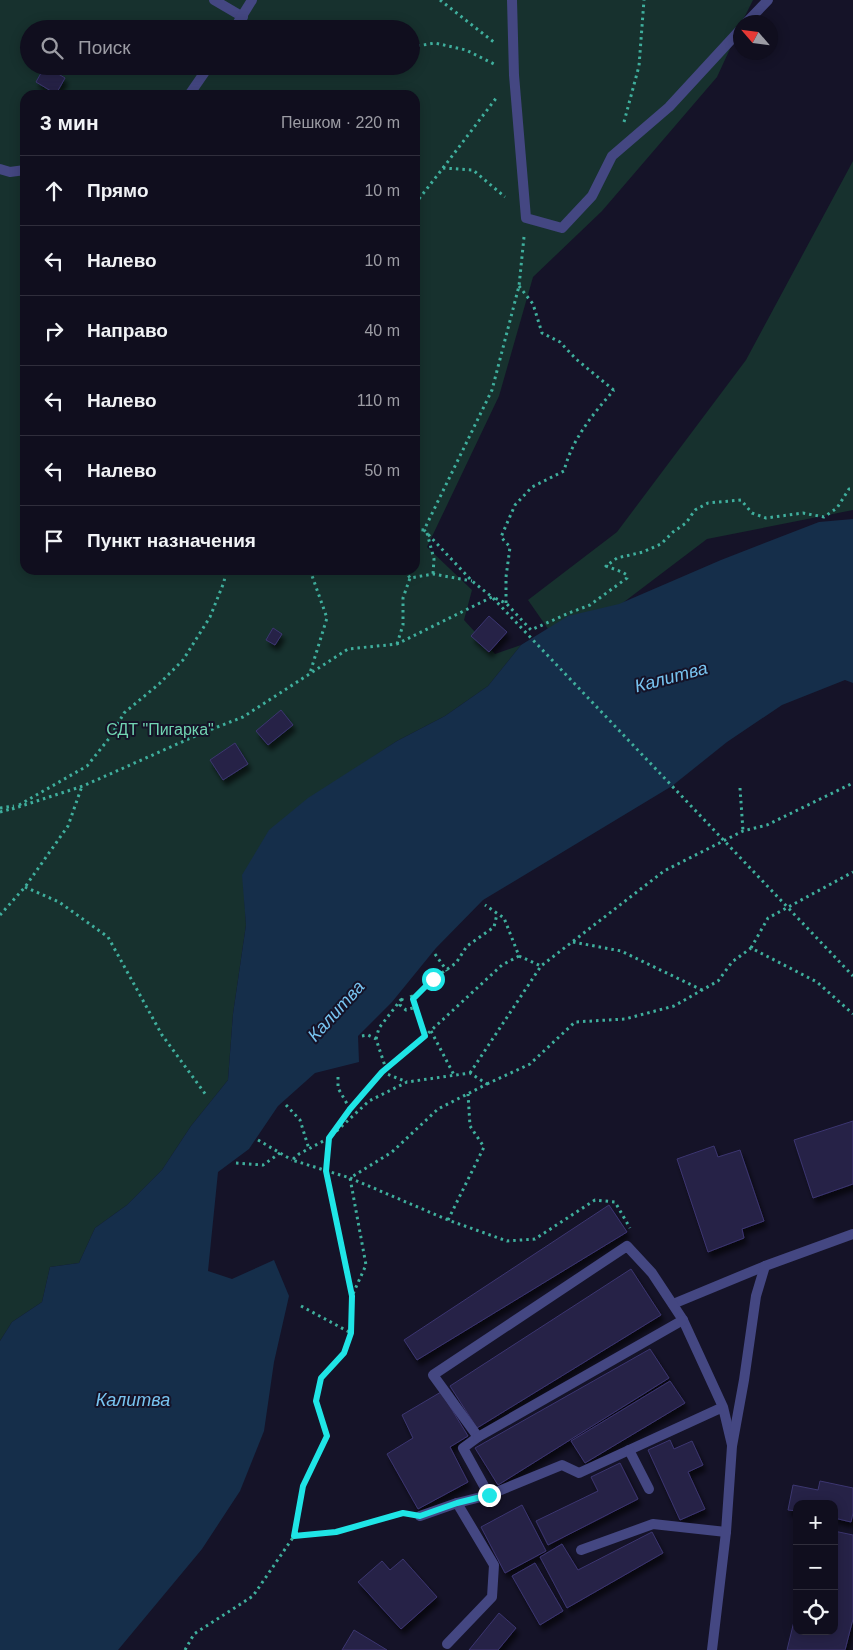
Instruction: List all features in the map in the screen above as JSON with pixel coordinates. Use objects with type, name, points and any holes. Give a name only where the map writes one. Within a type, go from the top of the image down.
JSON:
[{"type":"street","points":[[214,0],[243,16]]},
{"type":"street","points":[[240,20],[252,0]]},
{"type":"street","points":[[512,0],[514,75],[526,218],[562,228],[592,196],[612,156],[669,107],[733,38]]},
{"type":"street","points":[[754,15],[768,0]]},
{"type":"street","points":[[193,90],[203,75]]},
{"type":"street","points":[[0,169],[10,172],[20,171]]},
{"type":"street","points":[[673,1304],[766,1266],[853,1234]]},
{"type":"street","points":[[478,1437],[433,1374],[627,1246],[652,1273],[684,1320],[723,1408],[732,1446]]},
{"type":"street","points":[[712,1650],[726,1532],[732,1446],[756,1296],[766,1266]]},
{"type":"street","points":[[489,1495],[464,1448],[478,1437],[684,1320]]},
{"type":"street","points":[[420,1516],[457,1503],[489,1495],[562,1466],[579,1473],[723,1408]]},
{"type":"street","points":[[629,1450],[649,1489]]},
{"type":"street","points":[[447,1644],[492,1597],[494,1565],[457,1503]]},
{"type":"street","points":[[581,1550],[653,1524],[726,1532]]},
{"type":"path","points":[[440,0],[500,46]]},
{"type":"path","points":[[615,154],[639,66],[644,0]]},
{"type":"path","points":[[420,46],[435,43],[466,50],[514,75],[420,198]]},
{"type":"path","points":[[433,574],[434,559],[425,531],[492,390],[519,286],[526,218],[515,205],[473,170],[443,168]]},
{"type":"path","points":[[506,603],[506,577],[510,547],[501,537],[515,505],[532,487],[564,471],[568,456],[588,421],[615,391],[576,359],[560,342],[542,333],[533,304],[519,286]]},
{"type":"path","points":[[0,812],[83,786],[202,733],[244,717],[348,649],[397,644],[492,597],[506,603],[531,630],[590,605],[627,578],[627,575],[622,572],[606,566],[617,558],[643,552],[661,544],[686,523],[695,510],[708,503],[741,500],[752,513],[766,518],[802,512],[824,518],[837,508],[849,489],[853,489]]},
{"type":"path","points":[[420,530],[425,531],[472,581],[492,597],[853,976]]},
{"type":"path","points":[[410,578],[433,574],[472,581]]},
{"type":"path","points":[[12,809],[87,766],[111,736],[124,713],[159,684],[183,660],[210,617],[225,575]]},
{"type":"path","points":[[310,674],[327,618],[312,575]]},
{"type":"path","points":[[397,644],[403,625],[403,598],[410,578]]},
{"type":"path","points":[[470,1073],[541,966],[664,871],[743,832],[767,825],[853,783]]},
{"type":"path","points":[[0,915],[26,887],[68,826],[83,786]]},
{"type":"path","points":[[740,788],[743,832]]},
{"type":"path","points":[[0,808],[18,806]]},
{"type":"path","points":[[350,1178],[392,1152],[438,1109],[530,1064],[575,1022],[633,1017],[674,1006],[718,981],[732,962],[751,948],[768,918],[853,872]]},
{"type":"path","points":[[26,887],[59,902],[108,938],[162,1035],[206,1095]]},
{"type":"path","points":[[485,905],[504,918],[519,956],[541,966]]},
{"type":"path","points":[[413,999],[433,979],[456,963],[467,946],[494,927],[497,914]]},
{"type":"path","points":[[573,942],[620,951],[702,990]]},
{"type":"path","points":[[751,948],[818,982],[853,1014]]},
{"type":"path","points":[[434,954],[447,971]]},
{"type":"path","points":[[184,1650],[194,1634],[253,1596],[294,1536],[303,1486],[327,1436],[316,1401],[321,1378],[344,1353],[351,1333],[352,1296],[326,1171],[329,1138],[350,1109],[382,1072],[425,1036],[502,965],[519,956]]},
{"type":"path","points":[[411,995],[425,1036]]},
{"type":"path","points":[[386,1069],[376,1039],[378,1028],[404,997],[400,1004],[406,1010],[416,1007]]},
{"type":"path","points":[[430,1031],[454,1075]]},
{"type":"path","points":[[362,1036],[368,1035],[376,1039]]},
{"type":"path","points":[[382,1072],[407,1082]]},
{"type":"path","points":[[292,1160],[329,1138],[369,1101],[407,1082],[470,1073],[487,1084]]},
{"type":"path","points":[[338,1077],[338,1088],[350,1109]]},
{"type":"path","points":[[448,1220],[484,1147],[470,1126],[468,1094]]},
{"type":"path","points":[[286,1104],[300,1120],[309,1149]]},
{"type":"path","points":[[258,1140],[292,1160],[350,1178],[448,1220],[507,1240],[535,1239],[595,1200],[615,1202],[636,1237],[627,1246]]},
{"type":"path","points":[[236,1163],[262,1165],[280,1153]]},
{"type":"path","points":[[350,1178],[366,1265],[352,1296]]},
{"type":"path","points":[[301,1306],[351,1333]]},
{"type":"path","points":[[294,1536],[336,1532],[403,1513],[420,1516]]},
{"type":"green space","name":"СДТ \"Пигарка\"","points":[[0,0],[753,0],[746,15],[733,15],[733,42],[717,77],[602,211],[533,277],[499,396],[427,547],[472,590],[464,620],[495,654],[521,645],[488,686],[445,716],[397,741],[353,770],[306,805],[243,876],[246,925],[233,1014],[228,1080],[191,1126],[162,1170],[127,1205],[95,1228],[79,1263],[50,1267],[42,1302],[12,1322],[0,1341]]},
{"type":"green space","points":[[853,161],[853,510],[707,539],[562,649],[528,600],[617,532],[746,360]]},
{"type":"water","name":"Калитва","points":[[853,519],[853,683],[845,680],[782,705],[727,742],[672,786],[483,900],[436,948],[392,1002],[358,1036],[359,1062],[315,1073],[278,1106],[249,1149],[218,1172],[208,1271],[232,1279],[274,1260],[289,1296],[274,1362],[264,1431],[240,1491],[202,1549],[118,1650],[0,1650],[0,1341],[12,1322],[42,1302],[50,1267],[79,1263],[95,1228],[127,1205],[162,1170],[191,1126],[228,1080],[233,1014],[246,925],[242,875],[269,830],[308,798],[397,741],[445,716],[488,686],[521,645],[568,616],[619,604],[721,560],[819,522]]},
{"type":"building","points":[[40,75],[60,75],[65,78],[58,90],[49,90],[36,82]]},
{"type":"building","points":[[489,616],[507,632],[489,652],[471,636]]},
{"type":"building","points":[[273,628],[282,634],[275,645],[266,640]]},
{"type":"building","points":[[281,710],[293,725],[268,745],[256,731]]},
{"type":"building","points":[[235,743],[248,764],[223,780],[210,760]]},
{"type":"building","points":[[853,1121],[853,1184],[813,1198],[794,1140]]},
{"type":"building","points":[[714,1146],[718,1157],[740,1150],[764,1221],[742,1229],[744,1238],[708,1252],[677,1159]]},
{"type":"building","points":[[609,1205],[627,1232],[417,1360],[404,1340]]},
{"type":"building","points":[[631,1269],[661,1315],[477,1428],[450,1386]]},
{"type":"building","points":[[650,1349],[669,1378],[498,1485],[475,1448]]},
{"type":"building","points":[[670,1381],[685,1403],[585,1463],[571,1441]]},
{"type":"building","points":[[441,1392],[468,1436],[450,1447],[468,1482],[418,1509],[387,1454],[413,1438],[402,1415]]},
{"type":"building","points":[[670,1440],[674,1449],[692,1441],[703,1465],[688,1472],[705,1509],[680,1520],[648,1450]]},
{"type":"building","points":[[620,1463],[638,1499],[548,1545],[536,1521],[598,1491],[591,1477]]},
{"type":"building","points":[[820,1481],[853,1488],[851,1522],[838,1519],[838,1500],[793,1500],[793,1511],[788,1510],[793,1485],[818,1490]]},
{"type":"building","points":[[522,1505],[546,1551],[505,1573],[481,1527]]},
{"type":"building","points":[[652,1532],[663,1553],[567,1608],[540,1557],[562,1544],[578,1570]]},
{"type":"building","points":[[838,1532],[853,1535],[853,1619],[845,1650],[787,1650],[793,1625],[793,1635],[838,1635]]},
{"type":"building","points":[[403,1559],[437,1597],[401,1629],[358,1582],[382,1561],[390,1570]]},
{"type":"building","points":[[535,1563],[563,1611],[540,1625],[512,1576]]},
{"type":"building","points":[[499,1613],[516,1628],[498,1650],[469,1650]]},
{"type":"building","points":[[354,1630],[387,1650],[342,1650]]},
{"type":"route","points":[[433,979],[413,999],[425,1036],[382,1072],[350,1109],[329,1138],[326,1171],[352,1296],[351,1333],[344,1353],[321,1378],[316,1401],[327,1436],[303,1486],[294,1536],[336,1532],[403,1513],[420,1516],[457,1503],[489,1495]]}]
